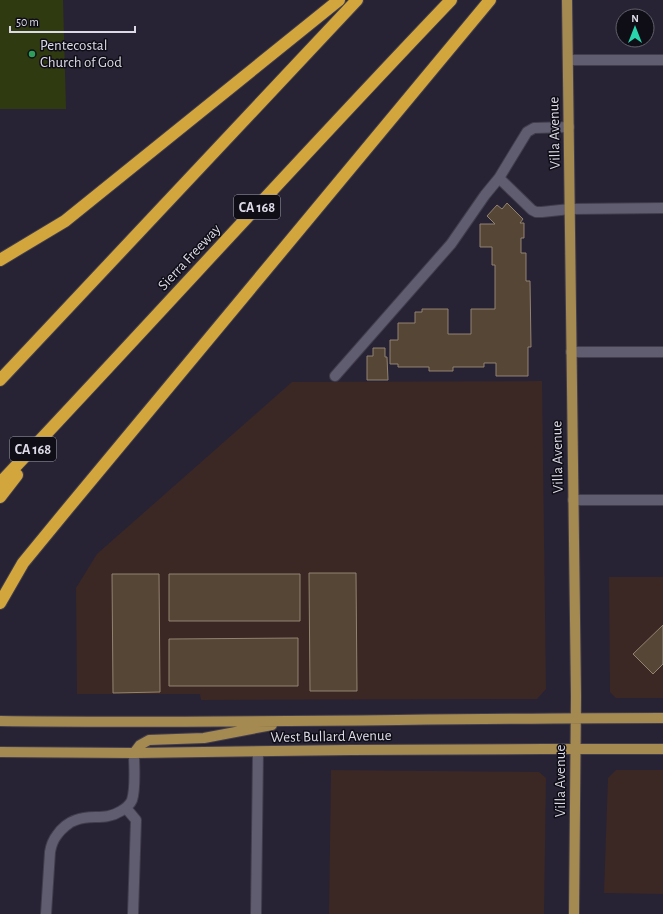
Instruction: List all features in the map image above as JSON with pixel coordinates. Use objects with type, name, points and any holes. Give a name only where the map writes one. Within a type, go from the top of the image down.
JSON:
[{"type":"highway","points":[[0,260],[65,221],[339,0]]},
{"type":"highway","points":[[0,380],[357,0]]},
{"type":"highway","name":"Sierra Freeway","points":[[0,483],[373,81],[451,0]]},
{"type":"highway","points":[[0,603],[23,564],[69,507],[490,0]]},
{"type":"highway","points":[[0,497],[65,414]]},
{"type":"main road","name":"Villa Avenue","points":[[567,3],[576,718],[574,914]]},
{"type":"main road","name":"West Bullard Avenue","points":[[0,721],[99,722],[663,718]]},
{"type":"main road","points":[[134,753],[140,745],[149,740],[204,738],[295,720]]},
{"type":"main road","name":"West Bullard Avenue","points":[[0,752],[134,753],[359,750],[663,749]]},
{"type":"street","points":[[568,60],[663,60]]},
{"type":"street","points":[[335,376],[451,244],[485,195],[499,178],[527,132],[534,128],[569,127]]},
{"type":"street","points":[[499,178],[532,210],[542,212],[570,209],[663,208]]},
{"type":"street","points":[[571,352],[663,352]]},
{"type":"street","points":[[573,500],[663,500]]},
{"type":"street","points":[[256,914],[258,752]]},
{"type":"street","points":[[46,914],[50,852],[57,834],[65,826],[76,820],[108,817],[117,814],[126,808],[131,802],[133,793],[134,753]]},
{"type":"street","points":[[126,808],[136,820],[133,914]]},
{"type":"shaded area","points":[[542,381],[546,689],[537,699],[201,700],[200,694],[77,694],[76,588],[97,554],[292,382]]},
{"type":"shaded area","points":[[609,577],[663,577],[663,698],[616,698],[610,692]]},
{"type":"shaded area","points":[[331,770],[539,772],[546,778],[544,914],[329,914]]},
{"type":"shaded area","points":[[616,770],[663,770],[663,894],[604,893],[608,778]]},
{"type":"green space","name":"Pentecostal Church of God","points":[[0,0],[63,0],[66,109],[0,109]]},
{"type":"building","points":[[507,203],[523,219],[520,223],[524,223],[524,238],[521,238],[521,253],[526,253],[526,281],[530,281],[531,347],[528,347],[528,376],[496,376],[496,363],[484,363],[484,367],[453,367],[453,371],[429,371],[429,367],[398,367],[398,364],[390,364],[390,340],[398,340],[398,323],[415,323],[415,312],[422,312],[422,309],[448,309],[448,334],[471,334],[471,309],[495,309],[495,265],[492,265],[492,247],[480,247],[480,224],[495,224],[487,216],[497,205],[502,209]]},
{"type":"building","points":[[373,348],[385,348],[388,380],[367,380],[367,356],[373,356]]},
{"type":"building","points":[[309,573],[356,573],[357,691],[310,691]]},
{"type":"building","points":[[112,574],[159,574],[160,692],[113,693]]},
{"type":"building","points":[[169,574],[300,574],[300,621],[169,621]]},
{"type":"building","points":[[663,625],[663,664],[653,674],[633,654]]},
{"type":"building","points":[[298,638],[298,686],[169,686],[169,639]]},
{"type":"place","name":"Pentecostal Church of God","points":[[32,54]]}]
